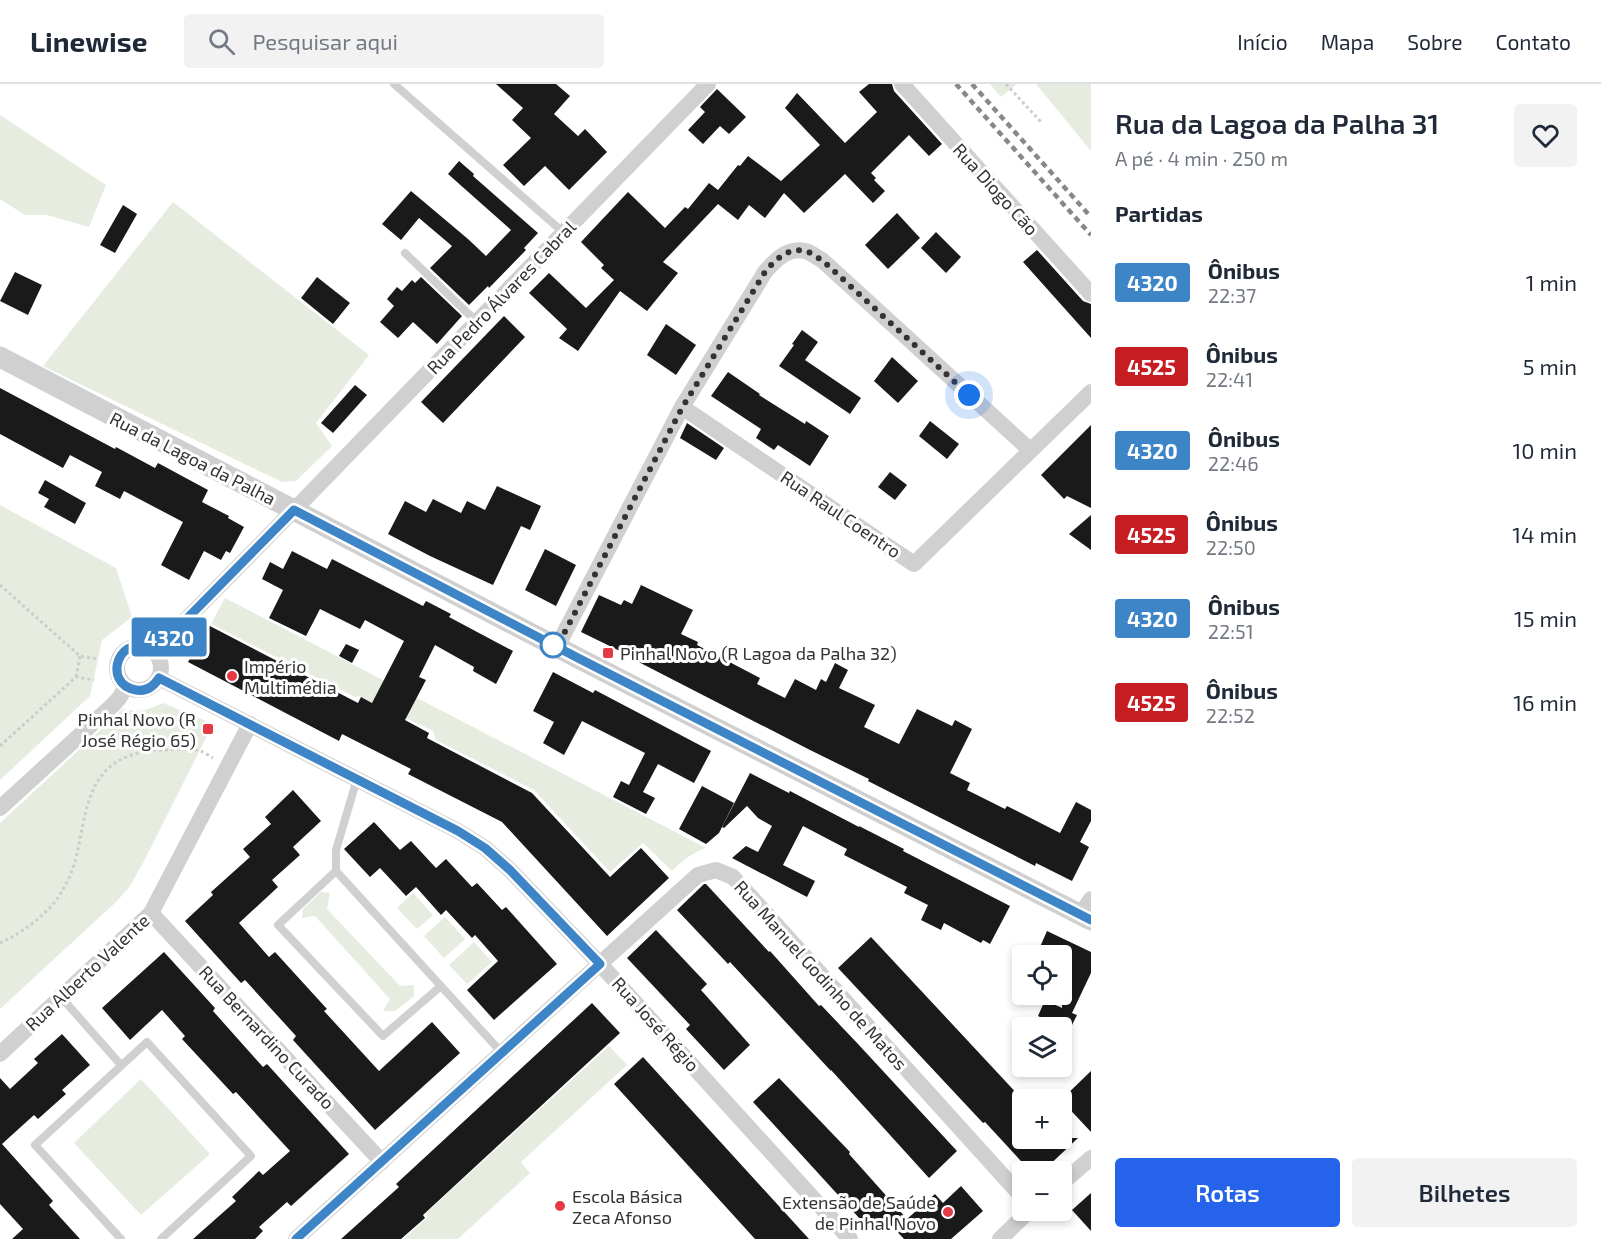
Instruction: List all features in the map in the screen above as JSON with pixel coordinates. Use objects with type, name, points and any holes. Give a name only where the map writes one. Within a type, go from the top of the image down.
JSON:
[{"type":"street","name":"Rua Pedro Álvares Cabral","points":[[154,652],[708,84]]},
{"type":"street","name":"Rua Diogo Cão","points":[[902,84],[1091,294]]},
{"type":"street","points":[[557,647],[682,408],[765,272],[776,258],[791,252],[806,251],[822,260],[1030,450]]},
{"type":"street","name":"Rua da Lagoa da Palha","points":[[0,357],[557,647],[1088,911]]},
{"type":"street","name":"Rua Raul Coentro","points":[[682,408],[914,564],[1091,392]]},
{"type":"street","points":[[141,645],[148,647],[161,664],[159,678],[148,688],[133,690],[120,681],[117,674],[118,660],[127,649],[141,645]]},
{"type":"street","name":"Rua José Régio","points":[[159,678],[458,831],[485,848],[510,870],[600,964],[850,1239]]},
{"type":"street","points":[[0,808],[114,705],[126,686]]},
{"type":"street","name":"Rua Alberto Valente","points":[[0,1054],[151,913],[250,724]]},
{"type":"street","name":"Rua Manuel Godinho de Matos","points":[[296,1239],[698,875],[716,870],[733,878],[1012,1186]]},
{"type":"street","name":"Rua Bernardino Curado","points":[[151,913],[382,1161]]},
{"type":"street","points":[[1072,1174],[1091,1158]]},
{"type":"street","points":[[1000,1239],[1019,1221]]},
{"type":"lane","points":[[394,84],[564,233]]},
{"type":"lane","points":[[405,253],[477,322]]},
{"type":"lane","points":[[357,779],[336,850],[336,872],[502,1053]]},
{"type":"lane","points":[[336,872],[278,925],[383,1036],[441,986]]},
{"type":"lane","points":[[61,997],[121,1065]]},
{"type":"lane","points":[[121,1239],[35,1145],[147,1042],[251,1156],[165,1237]]},
{"type":"path","points":[[1006,84],[1041,122]]},
{"type":"path","points":[[0,585],[80,656],[98,659]]},
{"type":"path","points":[[0,746],[76,677],[80,656]]},
{"type":"path","points":[[76,677],[94,680]]},
{"type":"path","points":[[0,943],[13,937],[40,918],[61,893],[74,866],[93,790],[110,765],[146,750],[199,750],[228,766]]},
{"type":"shaded area","points":[[990,84],[1017,84],[1001,97]]},
{"type":"shaded area","points":[[1036,84],[1091,84],[1091,151]]},
{"type":"shaded area","points":[[0,115],[106,185],[89,227],[47,215],[25,215],[0,199]]},
{"type":"shaded area","points":[[173,202],[369,355],[316,423],[332,446],[296,481],[282,482],[43,366]]},
{"type":"shaded area","points":[[0,505],[116,568],[132,617],[102,640],[90,696],[0,780]]},
{"type":"shaded area","points":[[225,598],[706,848],[688,857],[672,871],[643,843],[610,872],[534,790],[436,740],[433,731],[359,696],[355,697],[211,624]]},
{"type":"shaded area","points":[[163,703],[213,724],[143,863],[130,886],[117,901],[0,1009],[0,823],[123,709],[143,710]]},
{"type":"shaded area","points":[[321,892],[330,893],[327,909],[400,986],[414,985],[414,996],[395,1011],[383,1011],[390,999],[315,916],[302,918],[303,909]]},
{"type":"shaded area","points":[[413,893],[433,915],[417,929],[397,908]]},
{"type":"shaded area","points":[[445,917],[465,939],[444,958],[424,936]]},
{"type":"shaded area","points":[[474,942],[492,962],[467,984],[449,965]]},
{"type":"shaded area","points":[[609,1046],[627,1065],[521,1162],[530,1173],[458,1239],[403,1239],[428,1217],[425,1214]]},
{"type":"shaded area","points":[[141,1079],[210,1154],[141,1215],[74,1143]]},
{"type":"building","points":[[496,84],[556,84],[570,96],[554,114],[578,136],[585,129],[607,152],[569,190],[545,166],[524,186],[503,165],[531,138],[512,120],[523,108]]},
{"type":"building","points":[[869,84],[892,84],[894,91],[942,144],[929,156],[909,135],[871,173],[876,178],[874,180],[885,191],[873,203],[845,174],[804,213],[784,193],[765,218],[749,205],[738,220],[718,204],[663,262],[678,273],[647,311],[620,291],[578,351],[559,338],[567,329],[529,293],[549,273],[586,308],[614,280],[601,268],[604,265],[581,242],[628,192],[665,228],[685,207],[688,209],[709,183],[718,190],[748,156],[781,181],[820,145],[785,108],[797,93],[845,143],[877,112],[859,92]]},
{"type":"building","points":[[717,89],[746,117],[729,134],[720,126],[703,144],[688,130],[705,112],[700,107]]},
{"type":"building","points":[[459,161],[538,233],[524,248],[526,250],[469,305],[430,268],[452,246],[419,218],[401,240],[382,224],[411,191],[486,256],[511,230],[448,174]]},
{"type":"building","points":[[123,205],[137,214],[115,253],[100,245]]},
{"type":"building","points":[[897,213],[920,238],[888,269],[865,245]]},
{"type":"building","points":[[936,232],[961,257],[946,273],[921,248]]},
{"type":"building","points":[[1037,250],[1083,301],[1091,304],[1091,338],[1023,262]]},
{"type":"building","points":[[15,272],[42,285],[28,315],[0,301]]},
{"type":"building","points":[[317,277],[350,303],[333,324],[301,298]]},
{"type":"building","points":[[421,277],[462,316],[437,344],[413,322],[398,338],[380,322],[394,306],[387,299],[397,287],[402,291],[412,280],[415,283]]},
{"type":"building","points":[[504,316],[525,337],[443,423],[421,402]]},
{"type":"building","points":[[666,324],[696,345],[676,375],[647,355]]},
{"type":"building","points":[[802,330],[818,342],[805,360],[861,398],[850,414],[779,366]]},
{"type":"building","points":[[892,357],[918,381],[898,403],[874,381]]},
{"type":"building","points":[[728,372],[759,395],[829,436],[810,466],[778,445],[774,450],[756,438],[761,429],[711,396]]},
{"type":"building","points":[[355,385],[367,395],[333,433],[321,423]]},
{"type":"building","points":[[0,388],[115,449],[116,447],[155,468],[158,463],[208,490],[202,502],[244,527],[230,553],[226,551],[221,560],[204,551],[189,580],[161,565],[183,522],[124,491],[120,499],[95,486],[102,472],[70,455],[63,468],[0,434]]},
{"type":"building","points":[[930,421],[959,444],[947,459],[919,436]]},
{"type":"building","points":[[687,423],[724,448],[716,460],[680,438]]},
{"type":"building","points":[[1091,425],[1091,508],[1067,496],[1064,499],[1041,475]]},
{"type":"building","points":[[890,472],[907,485],[895,500],[878,487]]},
{"type":"building","points":[[45,480],[86,503],[75,524],[44,507],[49,499],[38,493]]},
{"type":"building","points":[[497,486],[541,506],[530,530],[521,526],[493,585],[388,534],[405,501],[426,512],[433,499],[461,513],[467,501],[485,510]]},
{"type":"building","points":[[1091,515],[1091,550],[1069,534]]},
{"type":"building","points":[[545,549],[576,565],[556,606],[525,590]]},
{"type":"building","points":[[292,551],[327,569],[332,559],[423,606],[426,601],[451,614],[449,617],[513,651],[496,684],[473,671],[474,667],[435,645],[419,677],[426,680],[405,720],[429,733],[427,738],[532,793],[610,877],[641,848],[669,878],[607,936],[502,822],[408,774],[411,769],[342,734],[339,741],[188,662],[208,625],[358,703],[361,697],[372,703],[404,641],[365,620],[360,629],[320,609],[306,636],[269,618],[283,590],[262,579],[270,562],[283,569]]},
{"type":"building","points":[[641,585],[693,610],[681,634],[698,642],[697,645],[760,678],[757,684],[785,698],[795,679],[816,690],[821,679],[826,682],[835,663],[848,670],[839,688],[875,705],[864,727],[899,744],[917,709],[952,726],[955,720],[972,729],[950,773],[970,783],[967,790],[1005,809],[1007,806],[1060,833],[1076,802],[1091,810],[1091,821],[1080,842],[1089,847],[1072,881],[1036,863],[1035,866],[581,632],[599,595],[621,605],[624,600],[632,604]]},
{"type":"building","points":[[346,644],[359,650],[352,663],[339,656]]},
{"type":"building","points":[[553,672],[593,693],[595,690],[711,751],[694,783],[658,764],[643,792],[655,798],[646,814],[613,797],[621,781],[629,785],[645,753],[582,721],[564,755],[543,743],[554,722],[533,711]]},
{"type":"building","points":[[750,773],[904,849],[903,851],[1010,906],[990,944],[983,940],[981,943],[944,923],[941,930],[921,920],[928,905],[904,893],[907,887],[844,855],[847,849],[803,826],[783,865],[815,881],[807,897],[732,858],[746,846],[758,852],[772,826],[758,818],[747,806],[724,828],[722,827]]},
{"type":"building","points":[[702,786],[734,803],[719,833],[706,844],[679,829]]},
{"type":"building","points":[[293,790],[321,821],[293,847],[300,855],[272,880],[278,887],[239,923],[269,957],[275,952],[327,1009],[324,1011],[379,1071],[432,1022],[460,1053],[375,1130],[293,1040],[296,1036],[245,980],[241,983],[185,921],[213,895],[211,892],[250,857],[243,849],[271,824],[265,817]]},
{"type":"building","points":[[374,822],[400,850],[411,841],[436,868],[446,859],[472,887],[477,883],[502,910],[506,907],[557,964],[494,1020],[467,990],[498,961],[475,935],[472,938],[446,910],[441,915],[416,887],[406,896],[380,868],[370,877],[344,849]]},
{"type":"building","points":[[704,884],[770,951],[957,1151],[929,1178],[730,962],[728,964],[677,910]]},
{"type":"building","points":[[656,930],[707,984],[701,990],[750,1045],[724,1070],[686,1029],[690,1025],[627,958]]},
{"type":"building","points":[[1047,931],[1091,952],[1091,973],[1072,1013],[1077,1015],[1072,1025],[1072,1017],[1038,1016],[1043,1005],[1056,1005],[1062,1008],[1062,1005],[1072,1005],[1072,945],[1041,945]]},
{"type":"building","points":[[871,937],[1013,1089],[1012,1149],[1066,1149],[1054,1161],[1021,1161],[838,968]]},
{"type":"building","points":[[164,952],[215,1008],[213,1011],[263,1067],[267,1064],[349,1154],[291,1206],[287,1202],[259,1227],[263,1231],[255,1239],[193,1239],[236,1201],[232,1197],[259,1171],[263,1175],[290,1151],[236,1092],[233,1094],[182,1039],[185,1036],[162,1010],[130,1040],[102,1008]]},
{"type":"building","points":[[592,1003],[620,1033],[423,1215],[425,1218],[401,1239],[341,1239],[399,1187],[396,1184]]},
{"type":"building","points":[[62,1034],[90,1065],[62,1090],[66,1094],[38,1119],[34,1115],[2,1144],[53,1201],[49,1205],[80,1239],[12,1239],[23,1229],[0,1204],[0,1078],[10,1089],[38,1063],[34,1059]]},
{"type":"building","points":[[643,1057],[809,1239],[755,1239],[614,1084]]},
{"type":"building","points":[[1091,1071],[1091,1132],[1072,1112],[1072,1089]]},
{"type":"building","points":[[779,1078],[850,1152],[849,1154],[907,1219],[935,1194],[943,1203],[961,1186],[983,1211],[951,1239],[904,1239],[885,1219],[871,1231],[753,1102]]},
{"type":"building","points":[[1091,1193],[1091,1231],[1072,1210]]},
{"type":"railway","points":[[956,84],[1091,235]]},
{"type":"railway","points":[[972,84],[1091,217]]},
{"type":"bus line","name":"4320","points":[[296,1239],[600,964],[510,870],[485,848],[458,831],[159,678],[154,684],[141,690],[133,690],[120,681],[117,674],[118,660],[127,649],[141,645],[154,652],[294,510],[1091,920]]},
{"type":"place","name":"Pinhal Novo (R Lagoa da Palha 32)","points":[[608,653]]},
{"type":"place","name":"Império Multimédia","points":[[232,676]]},
{"type":"place","name":"Pinhal Novo (R José Régio 65)","points":[[208,729]]},
{"type":"place","name":"Escola Básica Zeca Afonso","points":[[560,1206]]},
{"type":"place","name":"Extensão de Saúde de Pinhal Novo","points":[[948,1212]]},
{"type":"route","points":[[553,645],[557,647],[682,408],[765,272],[776,258],[791,252],[806,251],[822,260],[969,395]]}]
